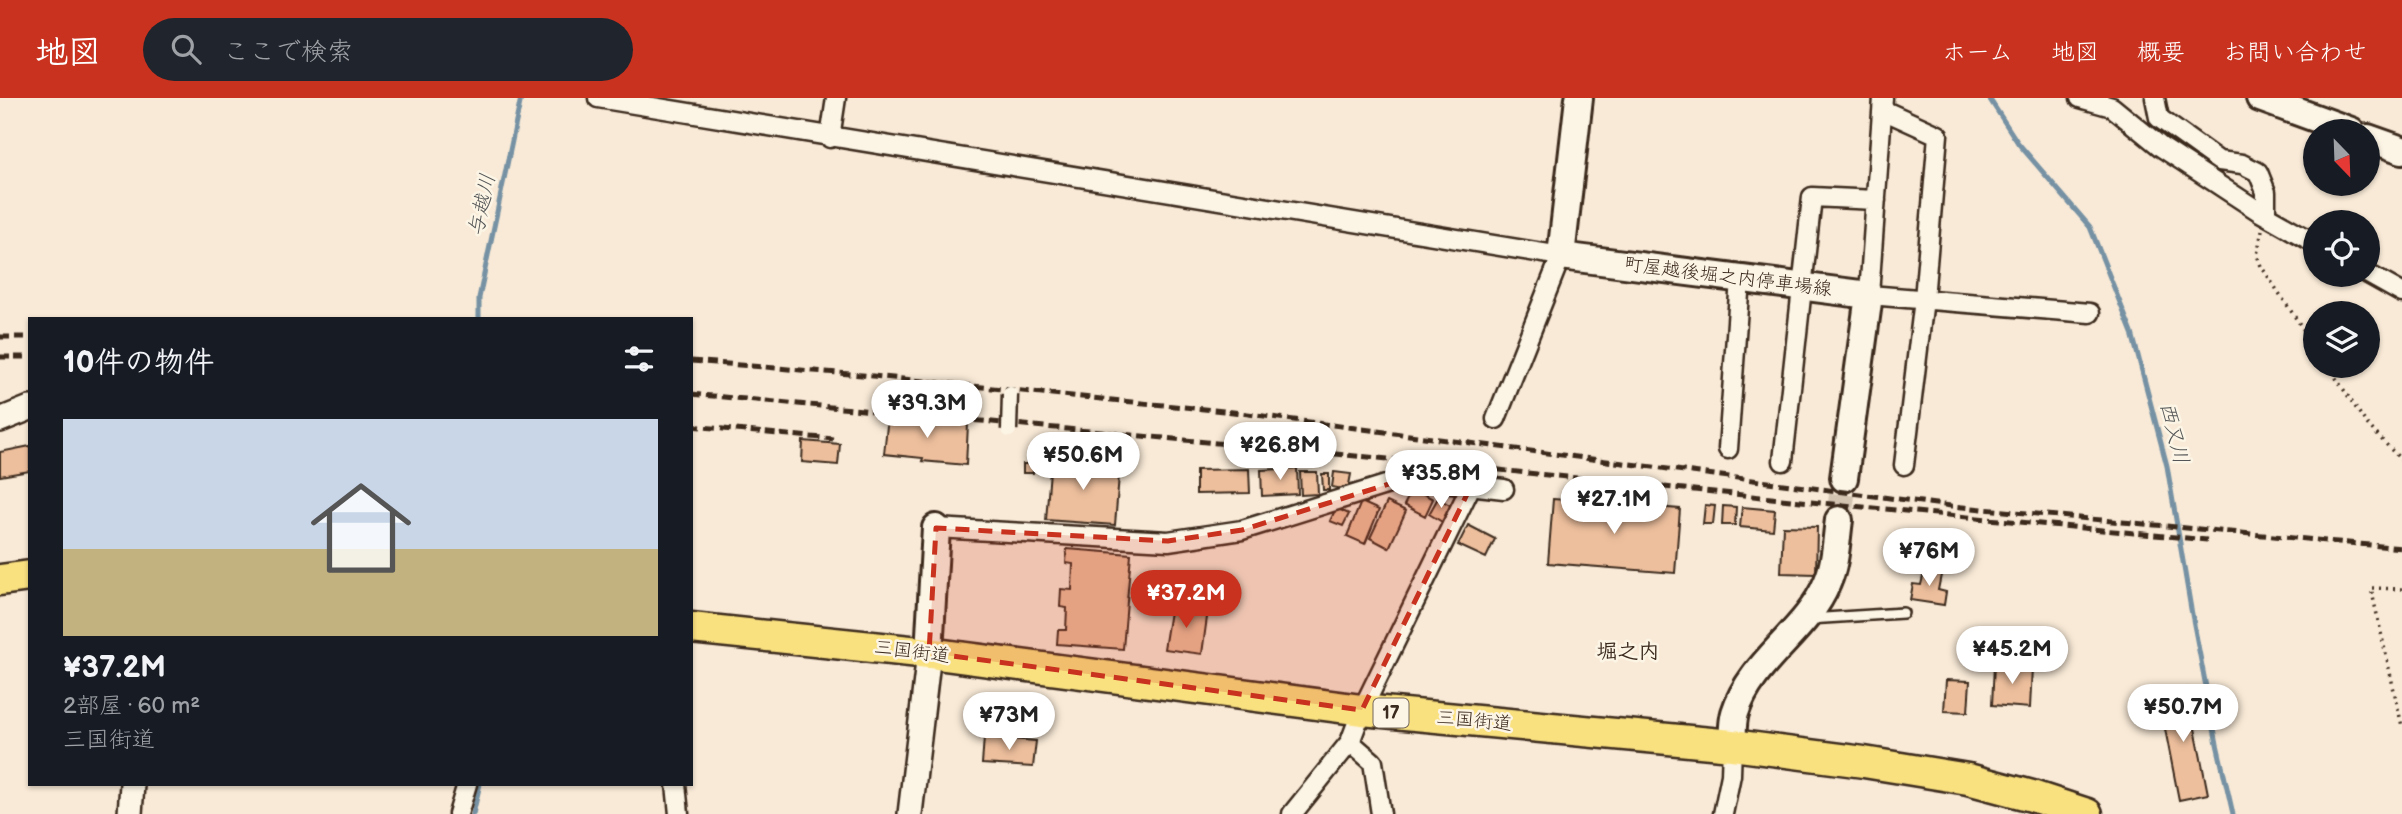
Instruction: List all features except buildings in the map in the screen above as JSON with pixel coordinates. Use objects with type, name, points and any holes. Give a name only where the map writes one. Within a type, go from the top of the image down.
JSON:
[{"type":"highway","points":[[0,580],[28,576]]},
{"type":"highway","name":"三国街道","points":[[693,628],[929,653],[1362,710],[1732,745],[1968,779],[2087,814]]},
{"type":"main road","points":[[1561,256],[1579,98]]},
{"type":"main road","points":[[2260,98],[2318,119]]},
{"type":"main road","points":[[2380,142],[2402,150]]},
{"type":"main road","name":"町屋越後堀之内停車場線","points":[[1561,256],[1869,295]]},
{"type":"main road","points":[[1844,478],[1869,295]]},
{"type":"main road","points":[[1732,745],[1734,716],[1749,684],[1804,620],[1827,585],[1833,565],[1839,520]]},
{"type":"main road","points":[[929,653],[936,528]]},
{"type":"street","points":[[598,98],[1561,256],[1496,419]]},
{"type":"street","points":[[830,138],[835,98]]},
{"type":"street","points":[[2080,98],[2112,107],[2161,147],[2303,236]]},
{"type":"street","points":[[2155,98],[2159,118],[2219,160],[2242,164],[2259,172],[2266,192],[2266,215]]},
{"type":"street","points":[[1904,465],[1924,299],[1938,135],[1883,104],[1869,295],[1924,299],[2090,313]]},
{"type":"street","points":[[1783,461],[1812,197],[1876,200]]},
{"type":"street","points":[[1728,449],[1740,279]]},
{"type":"street","points":[[2380,281],[2402,293]]},
{"type":"street","points":[[1009,430],[1010,394]]},
{"type":"street","points":[[0,420],[28,409]]},
{"type":"street","points":[[936,528],[1168,541],[1242,530],[1408,478],[1504,489]]},
{"type":"street","points":[[1292,814],[1350,742],[1362,710],[1472,484]]},
{"type":"street","points":[[910,814],[929,653]]},
{"type":"street","points":[[1350,742],[1373,762],[1381,814]]},
{"type":"street","points":[[1723,814],[1731,775],[1732,745]]},
{"type":"street","points":[[130,814],[132,786]]},
{"type":"street","points":[[458,814],[466,786]]},
{"type":"street","points":[[676,786],[679,814]]},
{"type":"lane","points":[[1804,620],[1903,613]]},
{"type":"path","points":[[2266,215],[2257,255],[2261,266],[2303,329]]},
{"type":"path","points":[[2336,378],[2366,422],[2402,461]]},
{"type":"path","points":[[2402,589],[2371,588],[2402,726]]},
{"type":"highlighted area","points":[[1408,478],[1472,484],[1362,710],[929,653],[936,528],[1168,541],[1242,530]]},
{"type":"waterway","name":"与越川","points":[[479,317],[479,298],[521,98]]},
{"type":"waterway","name":"西又川","points":[[1989,98],[2018,143],[2090,227],[2132,333],[2167,466],[2191,609],[2233,814]]},
{"type":"waterway","name":"与越川","points":[[473,814],[480,786]]},
{"type":"tunnel","points":[[1839,520],[1844,478]]},
{"type":"railway","points":[[0,337],[28,337]]},
{"type":"railway","points":[[0,357],[28,357]]},
{"type":"railway","points":[[693,361],[1233,412],[1951,506],[2402,548]]},
{"type":"railway","points":[[693,394],[1421,462],[2207,540]]},
{"type":"railway","points":[[693,426],[833,439]]},
{"type":"district","name":"堀之内","points":[[1628,651]]}]
